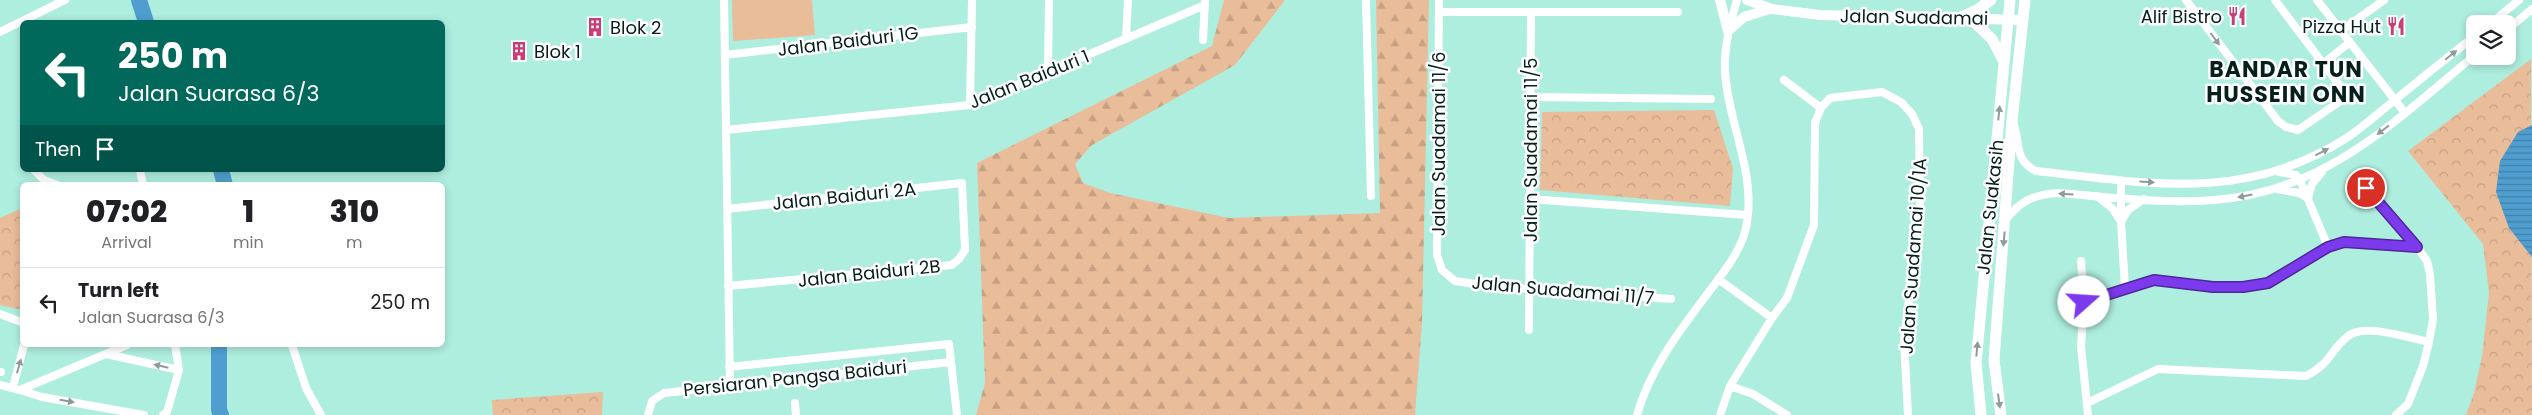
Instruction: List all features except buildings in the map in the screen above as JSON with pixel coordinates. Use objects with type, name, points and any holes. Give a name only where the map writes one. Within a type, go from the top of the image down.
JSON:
[{"type":"main road","points":[[1991,0],[1965,18],[1992,39],[2004,62]]},
{"type":"main road","name":"Jalan Suakasih","points":[[1981,415],[1976,363],[2010,0]]},
{"type":"main road","name":"Jalan Suakasih","points":[[2001,415],[1994,360],[2012,121],[2025,0]]},
{"type":"street","points":[[24,20],[65,0]]},
{"type":"street","points":[[724,0],[730,384]]},
{"type":"street","points":[[970,105],[972,0]]},
{"type":"street","points":[[1048,73],[1049,0]]},
{"type":"street","points":[[1126,39],[1128,0]]},
{"type":"street","points":[[1366,0],[1371,196]]},
{"type":"street","name":"Jalan Suadamai 11/6","points":[[1439,0],[1437,256],[1442,270],[1455,281]]},
{"type":"street","points":[[1720,0],[1728,31]]},
{"type":"street","points":[[1636,415],[1657,367],[1679,332],[1732,260],[1744,233],[1748,190],[1746,168],[1733,122],[1725,72],[1728,31],[1737,0]]},
{"type":"street","name":"Jalan Suadamai","points":[[1747,0],[1772,9],[1820,15],[2024,20]]},
{"type":"street","points":[[2186,0],[2278,121],[2286,127],[2298,130],[2342,100],[2344,91],[2275,0]]},
{"type":"street","points":[[2317,0],[2405,113]]},
{"type":"street","points":[[2341,31],[2384,0]]},
{"type":"street","points":[[2501,15],[2519,0]]},
{"type":"street","points":[[1203,40],[1205,3]]},
{"type":"street","name":"Jalan Baiduri 1","points":[[726,130],[970,105],[1048,73],[1205,3]]},
{"type":"street","points":[[1728,31],[1744,17],[1759,11],[1772,9]]},
{"type":"street","points":[[2516,22],[2532,9]]},
{"type":"street","points":[[1439,12],[1678,12]]},
{"type":"street","name":"Jalan Suadamai 11/5","points":[[1529,330],[1531,12]]},
{"type":"street","points":[[0,32],[20,22]]},
{"type":"street","name":"Jalan Baiduri 1G","points":[[725,55],[972,27]]},
{"type":"street","points":[[2324,63],[2350,42]]},
{"type":"street","points":[[2012,121],[2017,133],[2019,156],[2025,166],[2036,171],[2121,180],[2198,185],[2254,178],[2277,172],[2311,158],[2346,138],[2466,43]]},
{"type":"street","points":[[2005,221],[2019,204],[2028,198],[2058,194],[2176,202],[2214,200],[2275,189],[2326,169],[2354,151],[2405,113],[2466,62]]},
{"type":"street","points":[[1720,415],[1730,386],[1772,318],[1787,298],[1814,225],[1815,123],[1822,108],[1784,80]]},
{"type":"street","name":"Jalan Suadamai 10/1A","points":[[1822,108],[1830,98],[1882,92],[1901,102],[1912,114],[1919,129],[1920,208],[1904,340],[1908,415]]},
{"type":"street","points":[[1530,97],[1711,99]]},
{"type":"street","points":[[2308,198],[2312,184],[2326,169]]},
{"type":"street","points":[[36,172],[44,180],[49,182]]},
{"type":"street","points":[[2277,172],[2296,175],[2300,180],[2328,247]]},
{"type":"street","points":[[2121,180],[2120,198],[2125,288]]},
{"type":"street","name":"Jalan Baiduri 2A","points":[[727,209],[962,183]]},
{"type":"street","name":"Jalan Baiduri 2B","points":[[728,286],[952,265],[959,260],[965,250],[962,183]]},
{"type":"street","points":[[2366,188],[2417,247],[2427,261],[2430,274],[2434,319],[2429,342],[2423,366],[2408,404],[2396,415]]},
{"type":"street","points":[[2275,189],[2299,193],[2308,198]]},
{"type":"street","points":[[2097,196],[2113,209],[2121,222]]},
{"type":"street","points":[[1530,199],[1747,215]]},
{"type":"street","points":[[2121,222],[2128,210],[2144,199]]},
{"type":"street","points":[[2084,302],[2154,280],[2213,287],[2243,287],[2268,283],[2328,247],[2344,242],[2417,247]]},
{"type":"street","points":[[2081,261],[2084,302],[2081,346],[2088,415]]},
{"type":"street","points":[[1718,279],[1772,318]]},
{"type":"street","name":"Jalan Suadamai 11/7","points":[[1455,281],[1670,299]]},
{"type":"street","points":[[0,314],[20,322]]},
{"type":"street","points":[[2087,402],[2158,369],[2306,376],[2320,369],[2347,337],[2356,331],[2367,330],[2429,342]]},
{"type":"street","points":[[729,367],[941,343],[949,344],[957,415]]},
{"type":"street","points":[[16,389],[24,347]]},
{"type":"street","points":[[16,389],[121,347]]},
{"type":"street","points":[[163,415],[166,412],[179,370],[175,347]]},
{"type":"street","points":[[293,347],[306,388],[321,415]]},
{"type":"street","points":[[104,354],[179,370]]},
{"type":"street","name":"Persiaran Pangsa Baiduri","points":[[648,413],[652,401],[664,393],[730,384],[951,362]]},
{"type":"street","points":[[0,384],[42,396],[144,415]]},
{"type":"street","points":[[1730,386],[1752,394],[1787,415]]},
{"type":"street","points":[[795,403],[796,415]]},
{"type":"green space","points":[[732,0],[812,0],[815,35],[733,41]]},
{"type":"green space","points":[[1224,0],[1285,0],[1235,65],[1092,145],[1075,164],[1083,183],[1110,193],[1229,218],[1380,213],[1376,0],[1429,0],[1422,323],[1415,415],[976,415],[985,383],[977,163],[1212,46]]},
{"type":"green space","points":[[2531,59],[2532,415],[2466,415],[2474,393],[2482,356],[2489,293],[2483,244],[2408,151]]},
{"type":"green space","points":[[1714,110],[1733,168],[1730,206],[1540,190],[1542,112]]},
{"type":"green space","points":[[20,209],[20,310],[0,305],[0,218]]},
{"type":"green space","points":[[603,392],[602,415],[493,415],[492,400]]},
{"type":"water","points":[[2532,125],[2532,257],[2509,228],[2496,192],[2500,161],[2518,132]]},
{"type":"waterway","points":[[139,0],[145,20]]},
{"type":"waterway","points":[[222,172],[224,182]]},
{"type":"waterway","points":[[219,347],[219,410],[221,415]]},
{"type":"place","name":"Alif Bistro","points":[[2237,16]]},
{"type":"place","name":"Pizza Hut","points":[[2396,26]]},
{"type":"place","name":"Blok 2","points":[[595,27]]},
{"type":"place","name":"Blok 1","points":[[519,51]]},
{"type":"district","name":"BANDAR TUN HUSSEIN ONN","points":[[2286,82]]},
{"type":"route","points":[[2084,302],[2154,280],[2213,287],[2243,287],[2268,283],[2328,247],[2344,242],[2417,247],[2366,188]]}]
